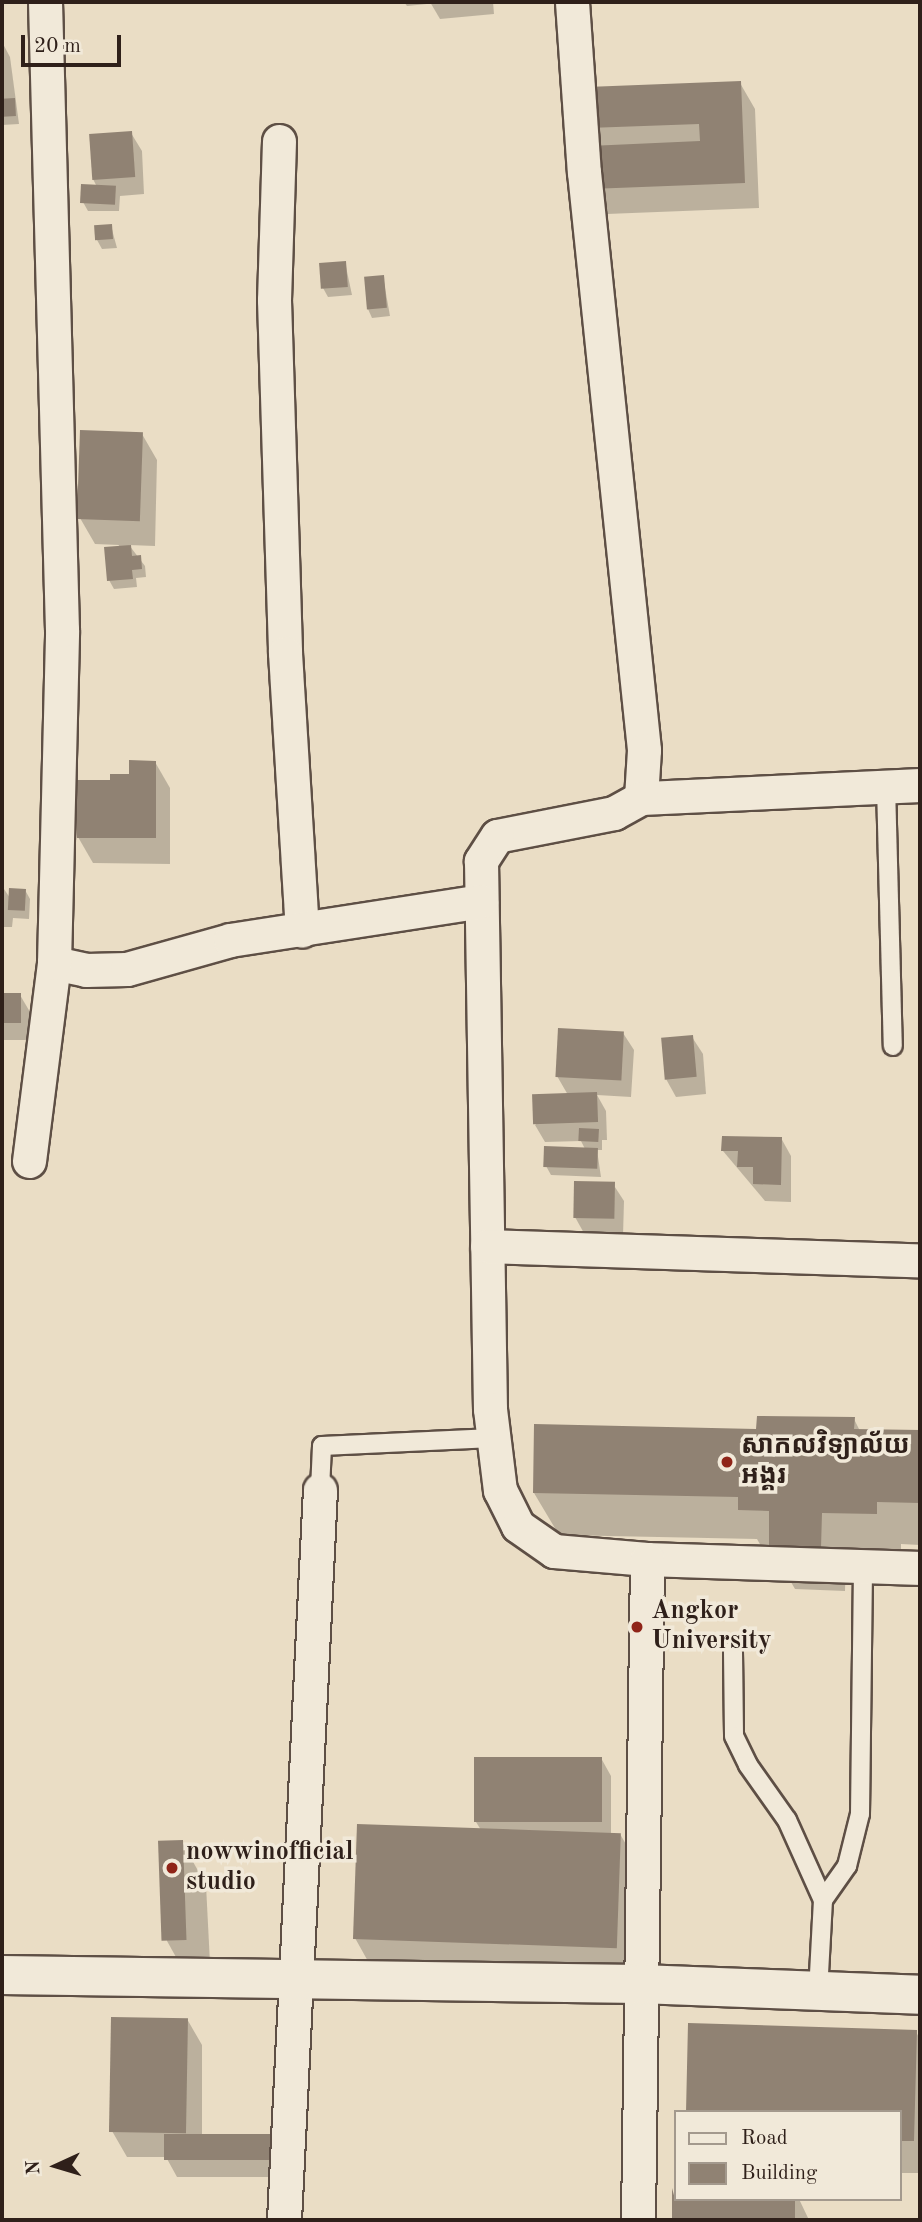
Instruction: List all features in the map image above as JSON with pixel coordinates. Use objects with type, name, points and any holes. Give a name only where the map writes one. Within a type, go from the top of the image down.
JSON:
[{"type":"street","points":[[29,1161],[54,963],[62,630],[45,2]]},
{"type":"street","points":[[572,2],[584,172],[643,750],[641,798]]},
{"type":"street","points":[[279,141],[275,327],[285,653],[302,929]]},
{"type":"street","points":[[920,785],[641,798],[614,813],[497,836],[482,855],[481,901],[487,1246],[494,1438],[500,1490],[518,1526],[554,1551],[647,1559],[863,1569],[920,1568]]},
{"type":"street","points":[[54,963],[86,970],[127,969],[230,940],[481,901]]},
{"type":"street","points":[[487,1246],[920,1260]]},
{"type":"street","points":[[284,2220],[320,1490]]},
{"type":"street","points":[[638,2220],[647,1559]]},
{"type":"street","points":[[2,1975],[294,1982],[640,1984],[920,1995]]},
{"type":"lane","points":[[886,786],[893,1046]]},
{"type":"lane","points":[[320,1490],[322,1446],[494,1438]]},
{"type":"lane","points":[[823,1900],[847,1866],[860,1814],[863,1569]]},
{"type":"lane","points":[[733,1653],[734,1737],[748,1765],[787,1820],[823,1900],[818,1993]]},
{"type":"building","points":[[741,81],[745,183],[590,189],[589,146],[700,141],[699,124],[588,128],[587,87]]},
{"type":"building","points":[[15,98],[16,116],[3,117],[2,99]]},
{"type":"building","points":[[132,131],[135,177],[92,180],[89,134]]},
{"type":"building","points":[[81,184],[116,186],[115,205],[80,203]]},
{"type":"building","points":[[112,224],[113,239],[95,240],[94,225]]},
{"type":"building","points":[[346,261],[348,287],[321,289],[319,263]]},
{"type":"building","points":[[384,275],[387,308],[367,310],[364,277]]},
{"type":"building","points":[[80,430],[143,432],[140,521],[77,519]]},
{"type":"building","points":[[131,545],[132,556],[141,555],[142,569],[132,570],[133,579],[107,581],[104,547]]},
{"type":"building","points":[[129,760],[156,761],[156,838],[77,838],[77,780],[110,780],[110,774],[129,774]]},
{"type":"building","points":[[9,888],[26,889],[25,911],[8,910]]},
{"type":"building","points":[[2,993],[21,993],[21,1023],[2,1023]]},
{"type":"building","points":[[558,1028],[624,1031],[621,1080],[555,1077]]},
{"type":"building","points":[[693,1035],[697,1077],[665,1080],[661,1038]]},
{"type":"building","points":[[597,1092],[598,1122],[533,1124],[532,1094]]},
{"type":"building","points":[[579,1128],[599,1129],[598,1142],[578,1141]]},
{"type":"building","points":[[722,1136],[782,1137],[781,1185],[753,1184],[753,1167],[737,1167],[738,1151],[721,1151]]},
{"type":"building","points":[[544,1146],[598,1148],[597,1169],[543,1167]]},
{"type":"building","points":[[574,1181],[615,1182],[614,1219],[573,1218]]},
{"type":"building","name":"សាកលវិទ្យាល័យ អង្គរ","points":[[757,1416],[855,1417],[854,1429],[920,1430],[920,1503],[877,1502],[877,1514],[822,1513],[821,1548],[769,1547],[769,1511],[738,1510],[738,1497],[533,1493],[534,1424],[756,1429]]},
{"type":"building","points":[[474,1757],[602,1757],[602,1822],[474,1822]]},
{"type":"building","points":[[357,1824],[621,1833],[617,1948],[353,1939]]},
{"type":"building","name":"nowwinofficial studio","points":[[183,1840],[186,1940],[162,1941],[158,1841]]},
{"type":"building","points":[[111,2017],[188,2018],[186,2133],[109,2132]]},
{"type":"building","points":[[688,2023],[917,2030],[914,2141],[901,2141],[901,2110],[686,2110]]},
{"type":"building","points":[[164,2134],[270,2134],[270,2160],[164,2160]]},
{"type":"building","points":[[672,2188],[674,2201],[795,2201],[795,2220],[672,2220]]},
{"type":"place","name":"សាកលវិទ្យាល័យ អង្គរ","points":[[727,1462]]},
{"type":"place","name":"Angkor University","points":[[637,1627]]},
{"type":"place","name":"nowwinofficial studio","points":[[172,1868]]}]
